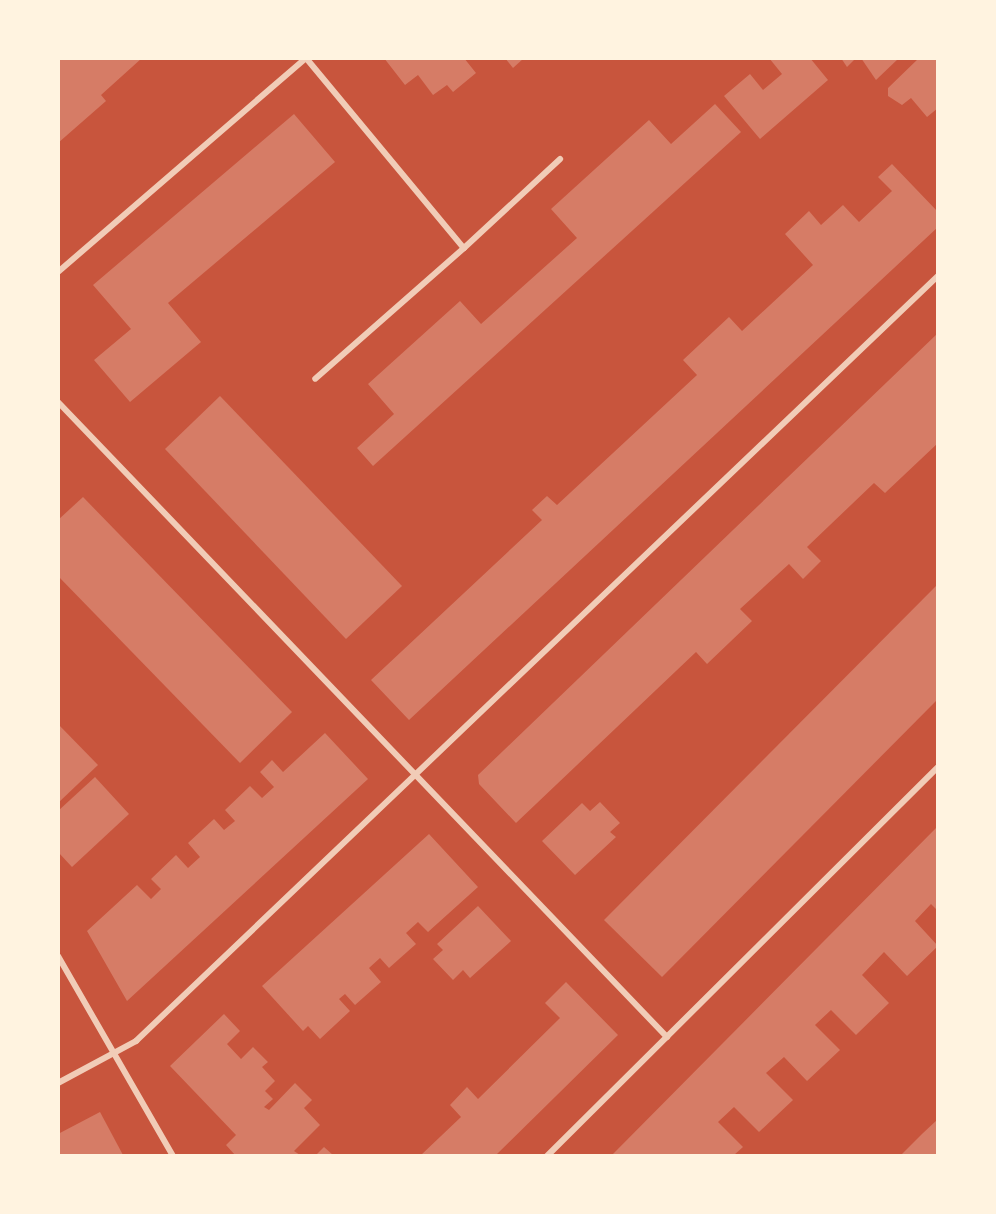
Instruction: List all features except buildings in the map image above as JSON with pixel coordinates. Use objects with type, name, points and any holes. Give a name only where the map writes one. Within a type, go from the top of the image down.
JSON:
[{"type":"street","points":[[58,272],[306,58],[464,248]]},
{"type":"street","points":[[315,379],[464,248],[560,159]]},
{"type":"street","points":[[58,1083],[136,1041],[418,775],[938,276]]},
{"type":"street","points":[[58,402],[667,1036]]},
{"type":"street","points":[[547,1155],[938,766]]},
{"type":"street","points":[[58,956],[173,1155]]}]
